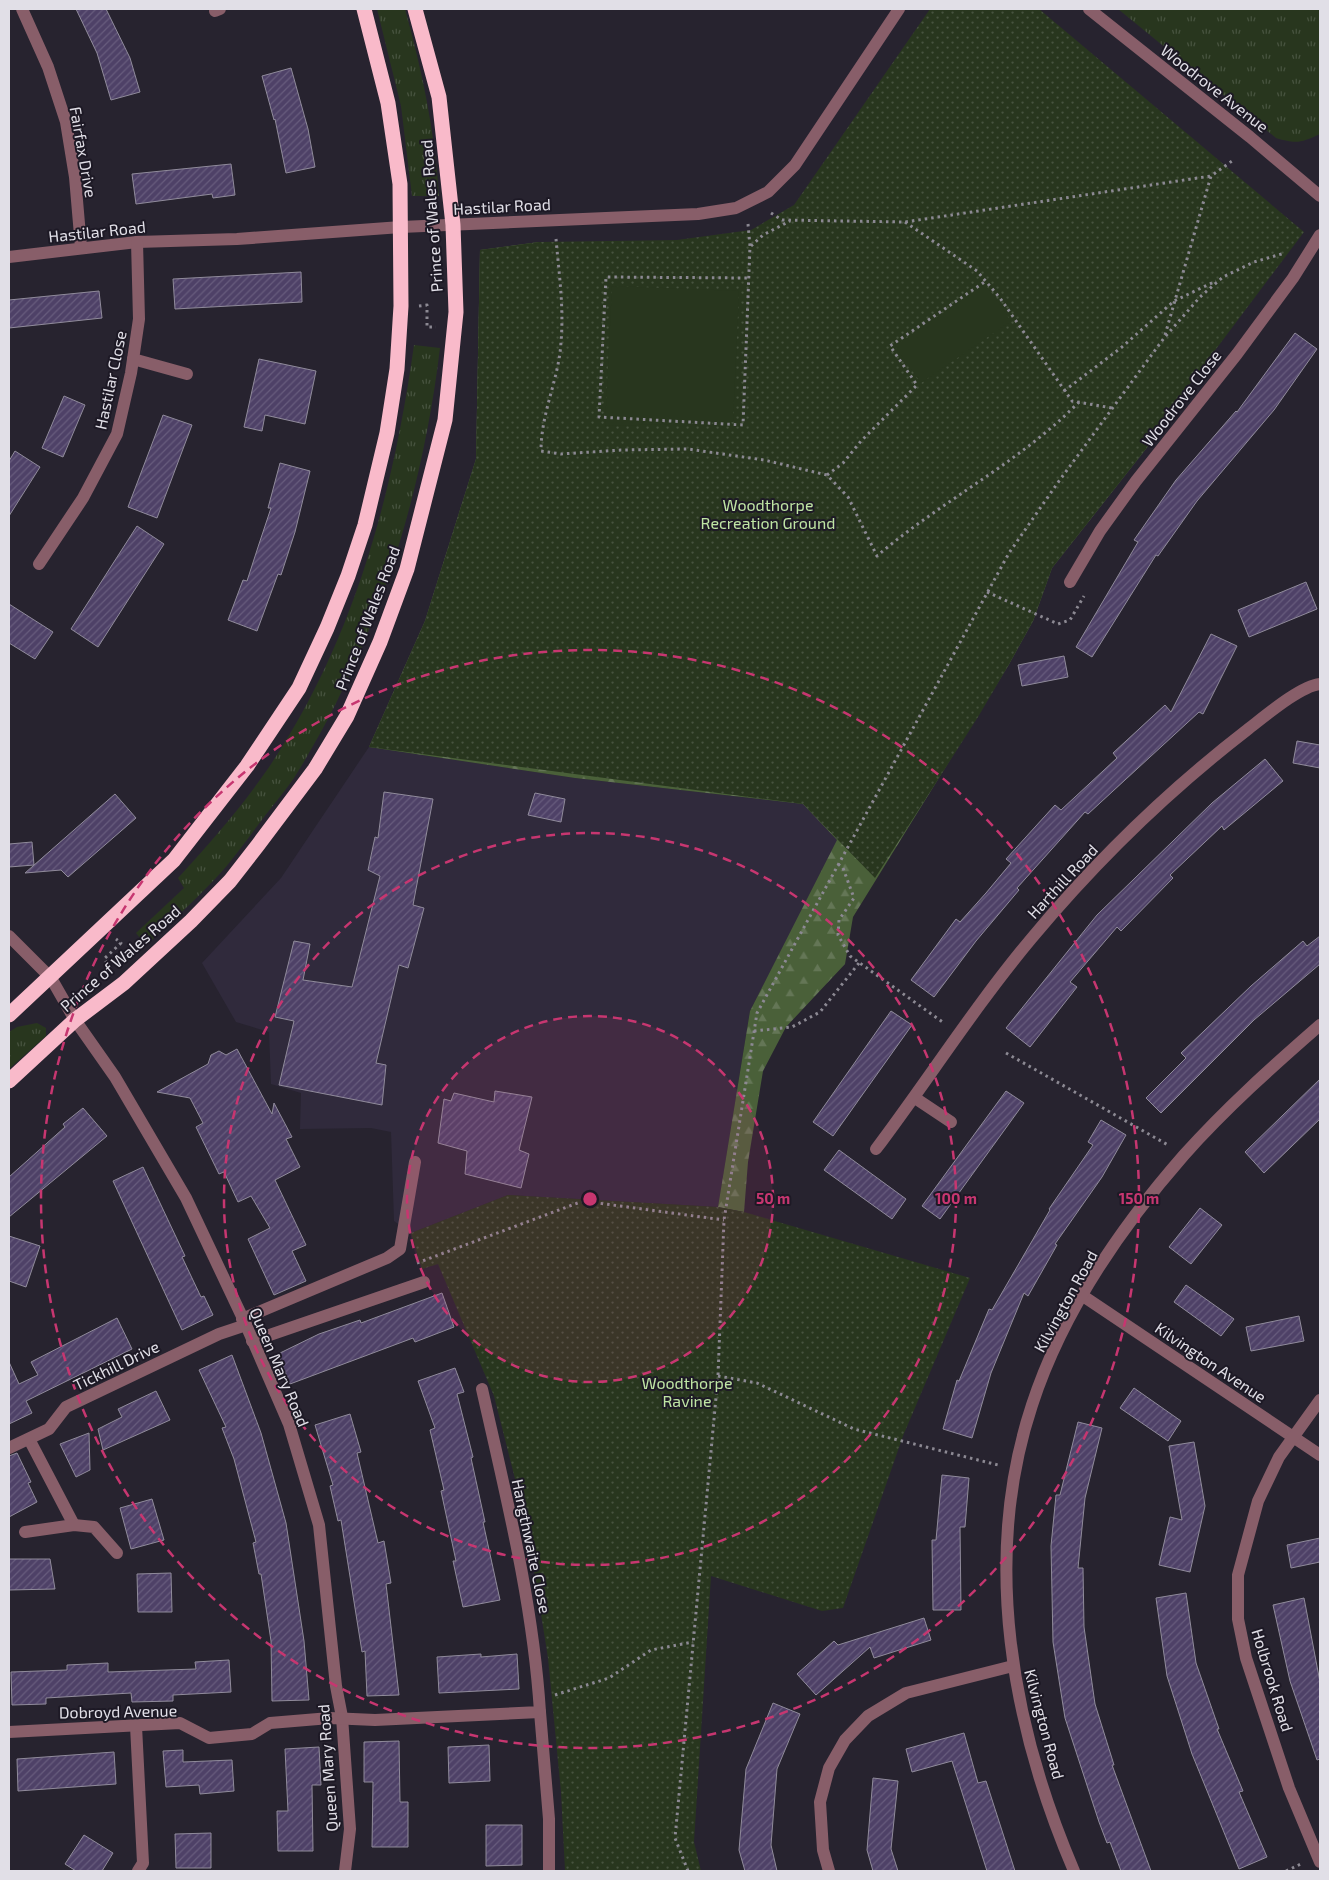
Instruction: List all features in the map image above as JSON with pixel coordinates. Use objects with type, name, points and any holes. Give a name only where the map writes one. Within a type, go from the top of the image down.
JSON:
[{"type":"highway","name":"Prince of Wales Road","points":[[9,1015],[51,978],[174,860],[247,766],[294,696],[327,628],[348,576],[365,525],[387,432],[400,338],[400,184],[388,103],[364,9]]},
{"type":"highway","name":"Prince of Wales Road","points":[[9,1081],[75,1020],[134,974],[192,921],[230,881],[315,768],[347,716],[380,642],[407,569],[444,420],[456,312],[453,225],[439,97],[415,9]]},
{"type":"street","name":"Fairfax Drive","points":[[22,9],[48,67],[66,122],[75,177],[81,247]]},
{"type":"street","name":"Hastilar Road","points":[[9,257],[81,247],[137,242],[237,238],[401,227],[698,214],[736,208],[768,192],[795,165],[899,9]]},
{"type":"street","name":"Woodrove Avenue","points":[[1089,9],[1318,190]]},
{"type":"street","name":"Woodrove Close","points":[[1070,582],[1100,531],[1136,481],[1237,354],[1293,278],[1320,236]]},
{"type":"street","name":"Hastilar Close","points":[[39,564],[83,498],[118,434],[139,320],[137,242]]},
{"type":"street","points":[[133,359],[187,374]]},
{"type":"street","name":"Harthill Road","points":[[876,1149],[1013,962],[1082,881],[1137,825],[1204,763],[1287,701],[1320,684]]},
{"type":"street","name":"Queen Mary Road","points":[[9,936],[51,978],[75,1020],[116,1077],[186,1198],[289,1424],[319,1524],[336,1686],[342,1717],[350,1829],[345,1871]]},
{"type":"street","name":"Kilvington Road","points":[[1074,1871],[1040,1773],[1022,1712],[1013,1666],[1006,1592],[1007,1535],[1015,1474],[1032,1405],[1056,1344],[1083,1296],[1128,1225],[1184,1155],[1229,1107],[1320,1024]]},
{"type":"street","points":[[915,1098],[951,1122]]},
{"type":"street","name":"Tickhill Drive","points":[[9,1448],[49,1429],[66,1407],[244,1322],[387,1258],[400,1249],[415,1162]]},
{"type":"street","points":[[252,1341],[424,1282]]},
{"type":"street","name":"Kilvington Avenue","points":[[1083,1296],[1320,1455]]},
{"type":"street","name":"Hangthwaite Close","points":[[482,1388],[529,1606],[536,1657],[549,1819],[549,1871]]},
{"type":"street","name":"Holbrook Road","points":[[1320,1400],[1279,1457],[1258,1501],[1238,1575],[1238,1619],[1246,1658],[1289,1788],[1320,1862]]},
{"type":"street","points":[[29,1440],[74,1525]]},
{"type":"street","points":[[25,1532],[74,1525],[94,1527],[117,1552]]},
{"type":"street","points":[[829,1871],[823,1850],[820,1802],[829,1768],[845,1740],[868,1716],[906,1693],[1013,1666]]},
{"type":"street","points":[[342,1717],[375,1720],[540,1706]]},
{"type":"street","name":"Dobroyd Avenue","points":[[9,1732],[180,1723],[209,1738],[252,1734],[270,1723],[342,1717]]},
{"type":"street","points":[[136,1726],[143,1862],[138,1871]]},
{"type":"path","points":[[771,213],[782,220],[905,222],[1211,176],[1232,161]]},
{"type":"path","points":[[1164,338],[1211,176]]},
{"type":"path","points":[[750,246],[763,235],[792,220]]},
{"type":"path","points":[[905,222],[977,271],[1072,401],[1112,408]]},
{"type":"path","points":[[748,224],[750,246],[749,278],[743,424],[598,417],[606,277],[749,278]]},
{"type":"path","points":[[556,239],[561,291],[561,343],[541,428],[541,451],[561,454],[621,450],[688,449],[764,460],[827,475],[848,497],[877,556],[901,535],[968,490],[1060,422],[1079,402]]},
{"type":"path","points":[[1064,391],[1122,347],[1174,302],[1254,262],[1290,252]]},
{"type":"path","points":[[688,1871],[675,1838],[718,1376],[724,1220],[757,1013],[1009,554],[1164,338],[1200,297],[1221,278]]},
{"type":"path","points":[[827,475],[843,463],[917,385],[890,346],[986,281]]},
{"type":"path","points":[[413,306],[427,305],[427,326],[441,327]]},
{"type":"path","points":[[988,592],[1058,624],[1070,620],[1086,592]]},
{"type":"path","points":[[838,864],[843,868],[854,898],[839,920],[838,935],[850,956],[949,1027]]},
{"type":"path","points":[[116,939],[121,943],[104,959],[116,973]]},
{"type":"path","points":[[754,1031],[792,1027],[820,1012],[859,963]]},
{"type":"path","points":[[1006,1053],[1169,1145]]},
{"type":"path","points":[[415,1264],[583,1201],[724,1220]]},
{"type":"path","points":[[718,1376],[757,1383],[854,1430],[998,1465]]},
{"type":"path","points":[[540,1706],[609,1678],[651,1650],[693,1642]]},
{"type":"path","points":[[1286,1871],[1306,1861]]},
{"type":"shaded area","points":[[369,747],[575,778],[803,804],[838,841],[750,1011],[718,1207],[508,1195],[411,1233],[394,1221],[391,1132],[371,1128],[300,1129],[301,1093],[271,1084],[269,1032],[236,1022],[202,963],[281,878]]},
{"type":"green space","points":[[377,9],[405,9],[427,101],[439,196],[412,196],[401,106]]},
{"type":"green space","name":"Woodthorpe Recreation Ground","points":[[930,9],[1039,9],[1304,232],[1171,409],[1149,445],[1052,568],[1033,621],[1008,666],[978,717],[875,878],[803,804],[369,747],[425,621],[476,459],[480,250],[539,242],[677,240],[751,230],[794,205]]},
{"type":"green space","points":[[1118,9],[1320,9],[1320,134],[1298,142],[1276,138]]},
{"type":"green space","points":[[539,242],[542,420],[1129,431],[1149,445],[1052,568],[1033,621],[1008,666],[853,917],[845,964],[786,1027],[763,1071],[748,1162],[744,1212],[718,1207],[750,1011],[837,840],[803,804],[575,778],[369,747],[425,621],[476,459],[480,250]]},
{"type":"green space","points":[[985,284],[1011,321],[921,383],[895,346]]},
{"type":"green space","points":[[612,286],[739,291],[733,422],[605,426]]},
{"type":"green space","points":[[414,345],[440,348],[421,460],[391,571],[371,625],[348,677],[323,729],[287,788],[222,872],[141,950],[135,943],[140,938],[136,933],[184,888],[178,878],[224,826],[267,770],[297,722],[323,672],[346,620],[381,512],[394,457]]},
{"type":"green space","points":[[37,1023],[46,1028],[46,1036],[9,1069],[9,1032],[17,1027]]},
{"type":"green space","name":"Woodthorpe Ravine","points":[[508,1195],[718,1207],[744,1212],[970,1278],[903,1436],[843,1608],[822,1611],[711,1576],[694,1842],[701,1871],[565,1871],[561,1792],[548,1658],[527,1526],[494,1396],[438,1264],[422,1269],[411,1233]]},
{"type":"building","points":[[76,9],[106,9],[130,58],[140,92],[111,100],[97,53]]},
{"type":"building","points":[[291,68],[308,129],[315,167],[286,173],[275,119],[262,76]]},
{"type":"building","points":[[231,164],[235,195],[213,198],[212,194],[136,204],[132,174]]},
{"type":"building","points":[[301,272],[302,302],[175,309],[173,279]]},
{"type":"building","points":[[99,291],[102,318],[9,328],[9,300]]},
{"type":"building","points":[[1295,333],[1317,349],[1274,410],[1197,501],[1158,556],[1156,555],[1092,657],[1076,647],[1138,542],[1134,540],[1176,480],[1237,412]]},
{"type":"building","points":[[259,359],[316,371],[305,424],[265,415],[262,431],[244,427]]},
{"type":"building","points":[[64,396],[85,405],[63,457],[42,448]]},
{"type":"building","points":[[163,415],[192,425],[157,518],[128,507]]},
{"type":"building","points":[[15,451],[40,467],[9,516],[9,461]]},
{"type":"building","points":[[280,463],[310,471],[295,532],[281,575],[278,574],[257,631],[228,620],[243,580],[247,581],[271,508],[268,508]]},
{"type":"building","points":[[137,526],[164,544],[98,647],[71,629]]},
{"type":"building","points":[[1306,582],[1317,609],[1249,637],[1238,610]]},
{"type":"building","points":[[9,604],[53,632],[35,659],[9,643]]},
{"type":"building","points":[[1211,634],[1237,646],[1203,714],[1199,712],[1088,814],[1085,812],[1017,888],[1019,890],[976,941],[934,997],[911,980],[956,919],[960,922],[986,893],[1011,863],[1006,859],[1055,805],[1061,810],[1117,758],[1113,753],[1165,705],[1171,712]]},
{"type":"building","points":[[1064,656],[1068,677],[1022,686],[1018,665]]},
{"type":"building","points":[[1297,741],[1320,745],[1320,768],[1293,763]]},
{"type":"building","points":[[1265,759],[1283,781],[1224,830],[1222,826],[1170,875],[1173,878],[1121,931],[1117,927],[1070,982],[1077,987],[1030,1047],[1006,1028],[1097,915],[1212,803]]},
{"type":"building","points":[[384,792],[433,799],[413,905],[424,908],[408,968],[399,965],[376,1063],[386,1065],[382,1105],[279,1085],[294,1021],[275,1017],[294,941],[310,944],[303,980],[352,987],[380,876],[368,870],[375,837],[378,838]]},
{"type":"building","points":[[535,793],[565,799],[561,822],[528,815]]},
{"type":"building","points":[[115,794],[136,818],[68,877],[61,870],[25,873]]},
{"type":"building","points":[[32,842],[34,865],[9,867],[9,844]]},
{"type":"building","points":[[1320,936],[1320,964],[1254,1020],[1161,1113],[1146,1098],[1186,1058],[1181,1053],[1251,986],[1303,941],[1307,946]]},
{"type":"building","points":[[891,1011],[912,1025],[833,1136],[813,1122]]},
{"type":"building","points":[[237,1049],[272,1114],[274,1103],[292,1137],[286,1139],[300,1167],[275,1180],[306,1245],[292,1251],[306,1281],[274,1295],[248,1239],[270,1228],[251,1196],[238,1202],[224,1172],[219,1174],[196,1127],[203,1123],[190,1098],[157,1092],[208,1064],[211,1055],[219,1051],[226,1055]]},
{"type":"building","points":[[1320,1079],[1320,1119],[1264,1173],[1245,1152]]},
{"type":"building","points":[[495,1091],[532,1097],[519,1150],[529,1154],[521,1188],[465,1174],[467,1151],[438,1143],[444,1099],[451,1101],[454,1093],[494,1102]]},
{"type":"building","points":[[1006,1091],[1024,1103],[940,1219],[922,1206]]},
{"type":"building","points":[[83,1108],[107,1136],[9,1217],[9,1177],[65,1127],[63,1124]]},
{"type":"building","points":[[1101,1120],[1126,1135],[1102,1177],[1055,1244],[1057,1245],[1028,1296],[1024,1293],[991,1373],[972,1438],[943,1429],[957,1380],[959,1381],[989,1309],[992,1310],[1049,1209],[1093,1145],[1088,1142]]},
{"type":"building","points":[[839,1150],[906,1199],[892,1219],[824,1170]]},
{"type":"building","points":[[143,1167],[185,1256],[182,1257],[201,1297],[204,1296],[213,1315],[182,1330],[113,1181]]},
{"type":"building","points":[[1200,1208],[1222,1225],[1191,1264],[1169,1247]]},
{"type":"building","points":[[9,1236],[40,1246],[26,1287],[9,1281]]},
{"type":"building","points":[[1186,1285],[1234,1319],[1221,1336],[1174,1302]]},
{"type":"building","points":[[442,1293],[454,1327],[415,1342],[413,1338],[290,1384],[278,1354],[319,1334],[360,1320],[361,1323]]},
{"type":"building","points":[[1299,1316],[1304,1341],[1251,1351],[1246,1327]]},
{"type":"building","points":[[117,1318],[132,1349],[26,1401],[32,1413],[9,1424],[9,1362],[19,1384],[38,1375],[31,1362]]},
{"type":"building","points":[[232,1355],[261,1433],[286,1523],[304,1641],[309,1700],[272,1701],[271,1641],[261,1574],[259,1574],[253,1543],[256,1542],[234,1459],[222,1428],[226,1427],[199,1370]]},
{"type":"building","points":[[455,1368],[464,1392],[457,1394],[473,1457],[471,1458],[485,1522],[483,1522],[500,1600],[463,1607],[453,1561],[456,1561],[441,1491],[444,1490],[430,1430],[435,1428],[418,1381]]},
{"type":"building","points":[[1134,1388],[1181,1421],[1168,1441],[1120,1408]]},
{"type":"building","points":[[156,1391],[170,1420],[103,1450],[98,1429],[122,1417],[118,1409]]},
{"type":"building","points":[[350,1414],[361,1452],[357,1453],[378,1543],[384,1541],[391,1583],[386,1584],[399,1695],[367,1696],[365,1651],[362,1652],[341,1520],[338,1521],[330,1486],[333,1485],[315,1425]]},
{"type":"building","points":[[1078,1422],[1102,1428],[1085,1498],[1078,1568],[1083,1568],[1084,1627],[1095,1704],[1114,1765],[1112,1765],[1151,1871],[1121,1871],[1110,1842],[1107,1843],[1099,1822],[1065,1718],[1053,1642],[1051,1546],[1056,1495],[1060,1495]]},
{"type":"building","points":[[89,1433],[90,1470],[76,1477],[60,1444]]},
{"type":"building","points":[[1194,1442],[1205,1506],[1190,1572],[1159,1565],[1170,1517],[1182,1520],[1169,1446]]},
{"type":"building","points":[[17,1453],[31,1482],[28,1483],[37,1502],[9,1517],[9,1456]]},
{"type":"building","points":[[942,1475],[969,1478],[965,1527],[960,1527],[961,1610],[933,1610],[932,1540],[936,1540]]},
{"type":"building","points":[[152,1499],[164,1540],[131,1549],[120,1508]]},
{"type":"building","points":[[1320,1538],[1320,1562],[1291,1568],[1287,1545]]},
{"type":"building","points":[[9,1559],[50,1559],[55,1589],[9,1590]]},
{"type":"building","points":[[171,1573],[172,1612],[138,1612],[137,1574]]},
{"type":"building","points":[[1186,1593],[1196,1663],[1219,1729],[1217,1729],[1243,1791],[1239,1792],[1267,1857],[1239,1869],[1192,1754],[1167,1676],[1156,1598]]},
{"type":"building","points":[[1304,1598],[1320,1682],[1320,1759],[1317,1760],[1290,1681],[1273,1605]]},
{"type":"building","points":[[924,1618],[931,1640],[874,1658],[870,1647],[816,1695],[797,1674],[834,1641],[838,1645]]},
{"type":"building","points":[[481,1654],[481,1657],[517,1654],[519,1689],[439,1693],[437,1657]]},
{"type":"building","points":[[229,1660],[231,1692],[173,1695],[173,1701],[132,1702],[131,1693],[46,1698],[46,1704],[12,1705],[11,1672],[67,1670],[67,1665],[108,1663],[108,1672],[196,1669],[195,1662]]},
{"type":"building","points":[[773,1703],[800,1714],[777,1769],[771,1845],[777,1871],[745,1871],[739,1850],[746,1769]]},
{"type":"building","points":[[964,1733],[978,1783],[986,1781],[1015,1871],[987,1871],[952,1761],[912,1772],[906,1749]]},
{"type":"building","points":[[399,1741],[400,1802],[408,1802],[408,1847],[372,1847],[373,1782],[364,1782],[364,1742]]},
{"type":"building","points":[[489,1745],[490,1781],[449,1783],[448,1747]]},
{"type":"building","points":[[319,1747],[321,1785],[312,1785],[313,1851],[278,1851],[277,1811],[288,1811],[285,1749]]},
{"type":"building","points":[[183,1750],[183,1762],[232,1760],[234,1791],[200,1794],[199,1785],[166,1787],[163,1751]]},
{"type":"building","points":[[114,1752],[116,1784],[18,1791],[17,1759]]},
{"type":"building","points":[[873,1778],[898,1781],[891,1849],[898,1871],[873,1871],[867,1850]]},
{"type":"building","points":[[486,1825],[522,1825],[522,1865],[486,1866]]},
{"type":"building","points":[[211,1833],[211,1868],[176,1868],[175,1834]]},
{"type":"building","points":[[84,1835],[113,1853],[102,1871],[76,1871],[65,1864]]}]
